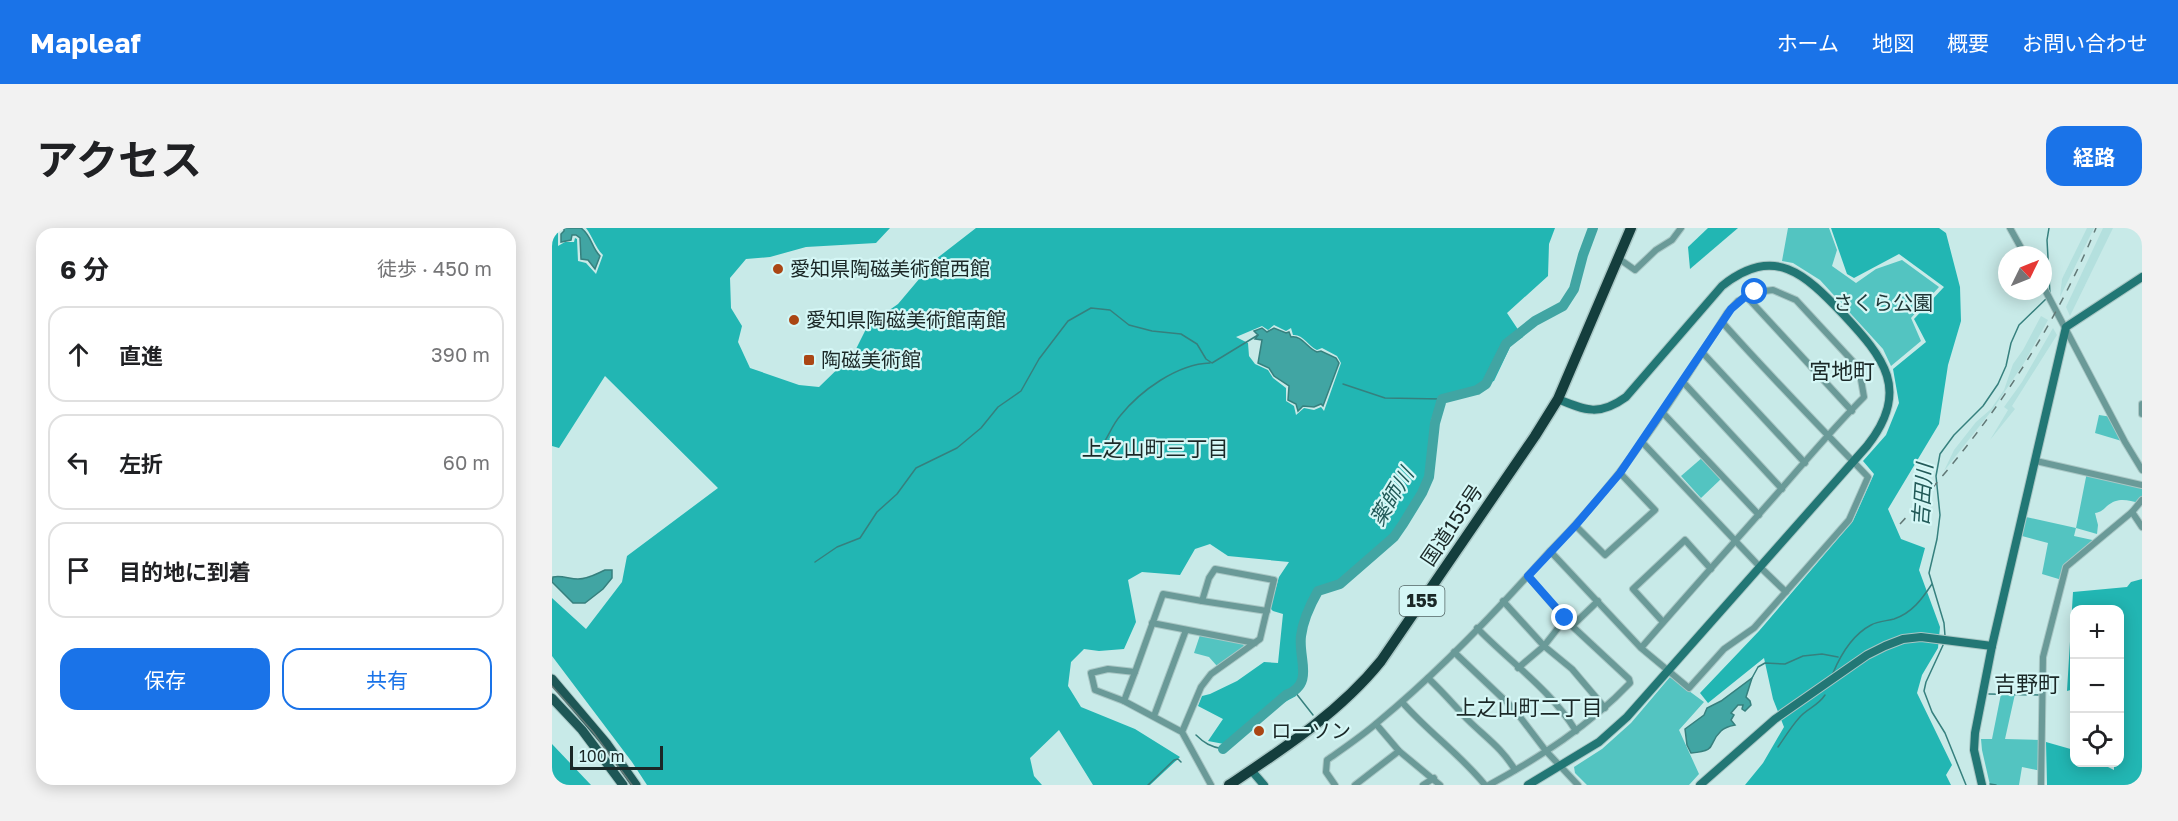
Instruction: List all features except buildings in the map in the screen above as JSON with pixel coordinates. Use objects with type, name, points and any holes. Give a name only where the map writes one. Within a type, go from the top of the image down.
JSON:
[{"type":"highway","name":"国道155号","points":[[1229,785],[1325,716],[1362,683],[1376,667],[1558,399],[1631,228]]},
{"type":"main road","points":[[552,679],[607,744],[636,785]]},
{"type":"main road","points":[[552,698],[582,730],[622,785]]},
{"type":"main road","points":[[552,704],[612,769]]},
{"type":"street","points":[[1618,258],[1635,270],[1656,250],[1672,240],[1681,228]]},
{"type":"street","points":[[2010,228],[2020,246]]},
{"type":"street","points":[[1528,785],[1599,742],[1616,729],[1854,462],[1884,421],[1889,402],[1889,385],[1886,370],[1873,346],[1822,291],[1805,277],[1776,266],[1748,269],[1722,286],[1626,397],[1618,403],[1605,409],[1591,410],[1558,399]]},
{"type":"street","points":[[1982,785],[1974,750],[1974,739],[1992,646],[2066,327],[2142,277]]},
{"type":"street","points":[[1335,785],[1326,772],[1327,760],[1376,724],[1428,678],[1575,526],[1620,473],[1731,309],[1746,296],[1762,291],[1782,292],[1796,300],[1859,368],[1864,397],[1641,648]]},
{"type":"street","points":[[1746,296],[1852,411]]},
{"type":"street","points":[[2051,300],[2125,442],[2142,470]]},
{"type":"street","points":[[1550,551],[1641,648],[1689,688],[1724,649],[1754,628],[1849,520],[1868,477],[1722,322]]},
{"type":"street","points":[[1702,352],[1805,463]]},
{"type":"street","points":[[1683,382],[1782,489]]},
{"type":"street","points":[[2142,404],[2142,414]]},
{"type":"street","points":[[1662,412],[1759,515]]},
{"type":"street","points":[[1642,442],[1786,592]]},
{"type":"street","points":[[2036,461],[2142,485]]},
{"type":"street","points":[[1575,526],[1605,555],[1655,510],[1620,473]]},
{"type":"street","points":[[2041,785],[2043,657],[2066,567],[2132,512],[2142,500]]},
{"type":"street","points":[[2132,512],[2142,527]]},
{"type":"street","points":[[1663,622],[1634,589],[1685,540],[1711,569]]},
{"type":"street","points":[[1182,732],[1201,687],[1210,674],[1260,639],[1274,580],[1215,569],[1209,578],[1202,601]]},
{"type":"street","points":[[1518,668],[1544,646],[1565,618],[1528,576]]},
{"type":"street","points":[[1124,701],[1163,594],[1268,611]]},
{"type":"street","points":[[1503,601],[1544,646],[1572,669],[1605,708]]},
{"type":"street","points":[[1402,702],[1487,785],[1576,731],[1605,708],[1630,683],[1572,626],[1598,601]]},
{"type":"street","points":[[1152,623],[1255,643]]},
{"type":"street","points":[[1478,628],[1518,668],[1549,694],[1576,731]]},
{"type":"street","points":[[1154,716],[1186,630]]},
{"type":"street","points":[[1700,785],[1775,719],[1867,655],[1903,639],[1921,636],[1992,646]]},
{"type":"street","points":[[1454,652],[1514,709],[1545,751],[1578,785]]},
{"type":"street","points":[[1135,672],[1108,669],[1091,673],[1095,690],[1124,701],[1182,732],[1211,785]]},
{"type":"street","points":[[1428,678],[1468,720],[1496,743],[1515,770]]},
{"type":"street","points":[[1376,724],[1400,751],[1440,785]]},
{"type":"street","points":[[1356,785],[1400,751]]},
{"type":"street","points":[[1251,770],[1264,785]]},
{"type":"street","points":[[1423,785],[1434,778]]},
{"type":"shaded area","points":[[552,228],[561,228],[558,232],[558,246],[577,239],[578,261],[586,263],[596,274],[603,255],[586,228],[890,228],[876,243],[806,247],[770,257],[746,259],[730,278],[731,308],[742,326],[738,342],[750,368],[799,385],[819,387],[854,353],[868,325],[898,304],[936,259],[976,228],[1555,228],[1549,244],[1548,276],[1507,313],[1523,337],[1511,345],[1494,381],[1441,397],[1431,420],[1427,471],[1421,489],[1392,533],[1340,581],[1317,589],[1306,606],[1298,644],[1301,677],[1296,696],[1283,703],[1271,704],[1224,744],[1208,741],[1223,719],[1198,706],[1202,696],[1237,681],[1264,662],[1278,663],[1283,614],[1270,608],[1279,577],[1289,562],[1228,556],[1210,544],[1195,549],[1180,575],[1142,572],[1128,580],[1136,622],[1124,649],[1099,651],[1084,649],[1071,662],[1068,686],[1081,707],[1135,729],[1180,757],[1150,785],[1093,785],[1059,730],[1030,758],[1034,776],[1042,785],[647,785],[552,656],[552,598],[586,629],[622,582],[627,556],[718,488],[605,376],[559,448],[552,446]],"holes":[[[1274,325],[1286,331],[1291,328],[1293,335],[1300,336],[1317,350],[1322,348],[1337,356],[1341,363],[1324,411],[1321,407],[1314,410],[1304,408],[1296,415],[1294,406],[1286,401],[1286,388],[1273,378],[1268,370],[1255,364],[1249,356],[1248,343],[1236,337],[1262,326],[1268,330]]]},
{"type":"shaded area","points":[[564,228],[581,228],[587,234],[600,256],[595,269],[588,260],[581,259],[580,238],[572,235],[571,240],[561,242]]},
{"type":"shaded area","points":[[1708,228],[1738,228],[1690,269],[1688,247]]},
{"type":"shaded area","points":[[1831,228],[1939,228],[1946,233],[1960,287],[1961,321],[1948,365],[1939,424],[1888,509],[1901,539],[1925,548],[1919,570],[1940,627],[1938,648],[1922,675],[1917,693],[1952,765],[1946,775],[1951,785],[1745,785],[1763,763],[1784,727],[1773,699],[1764,658],[1708,703],[1700,693],[1759,631],[1853,521],[1874,474],[1863,461],[1886,435],[1899,403],[1893,369],[1926,342],[1914,319],[1944,287],[1899,254],[1854,278],[1847,274]]},
{"type":"shaded area","points":[[2087,228],[2094,228],[2060,297],[2062,279]]},
{"type":"shaded area","points":[[2103,228],[2113,228],[2070,316],[2066,307]]},
{"type":"shaded area","points":[[2041,316],[2048,320],[2024,363],[1993,409],[1944,471],[1954,450],[1976,422],[1991,409],[2004,390],[2013,364]]},
{"type":"shaded area","points":[[1262,328],[1267,332],[1274,328],[1289,332],[1291,337],[1298,338],[1313,350],[1336,358],[1339,363],[1323,406],[1321,404],[1314,407],[1303,406],[1298,411],[1296,404],[1288,400],[1289,386],[1274,376],[1269,368],[1258,363],[1262,340],[1255,339],[1258,335],[1254,331]]},
{"type":"shaded area","points":[[2053,328],[2057,335],[2012,406],[2015,409],[1990,440],[2008,410],[2004,407],[2022,382]]},
{"type":"shaded area","points":[[605,570],[612,570],[612,578],[603,589],[585,603],[573,603],[552,582],[553,577],[582,579]]},
{"type":"shaded area","points":[[2142,579],[2142,785],[2047,785],[2046,742],[2070,749],[2070,767],[2108,767],[2114,770],[2114,767],[2124,767],[2124,605],[2072,605],[2073,592],[2127,587],[2131,582]]},
{"type":"shaded area","points":[[2070,642],[2070,690],[2067,691]]},
{"type":"shaded area","points":[[1752,678],[1746,697],[1751,705],[1745,711],[1742,709],[1743,705],[1738,705],[1731,713],[1734,715],[1731,720],[1735,725],[1721,731],[1706,750],[1691,753],[1687,745],[1685,729],[1704,715],[1707,708],[1721,701]]},
{"type":"shaded area","points":[[552,744],[591,785],[552,785]]},
{"type":"green space","name":"さくら公園","points":[[1788,228],[1829,228],[1837,250],[1832,266],[1856,283],[1876,269],[1902,260],[1939,287],[1911,318],[1921,341],[1891,366],[1883,349],[1820,280],[1793,263],[1782,261]]},
{"type":"green space","points":[[2099,415],[2112,417],[2125,442],[2095,433]]},
{"type":"green space","points":[[1703,457],[1722,478],[1701,498],[1681,476]]},
{"type":"green space","points":[[2087,472],[2142,485],[2140,503],[2119,500],[2095,513],[2098,525],[2097,534],[2076,528]]},
{"type":"green space","points":[[2026,517],[2076,528],[2074,536],[2097,541],[2066,567],[2062,580],[2042,574],[2048,543],[2022,536]]},
{"type":"green space","points":[[1200,635],[1243,642],[1244,647],[1217,666],[1209,657],[1194,653]]},
{"type":"green space","points":[[1670,677],[1704,702],[1679,730],[1699,774],[1689,785],[1587,785],[1575,773],[1574,767],[1602,749],[1631,723]]},
{"type":"green space","points":[[2001,694],[2015,694],[2005,739],[2041,740],[2041,771],[2022,767],[2019,785],[1990,785],[1982,750],[1981,739],[1992,739]]},
{"type":"waterway","name":"薬師川","points":[[1223,749],[1300,684],[1303,678],[1302,630],[1307,613],[1318,591],[1340,584],[1394,537],[1422,493],[1429,477],[1435,423],[1442,399],[1477,390],[1486,384],[1506,344],[1535,321],[1563,306],[1574,289],[1593,228]]},
{"type":"waterway","name":"吉田川","points":[[2047,246],[2049,228]]},
{"type":"waterway","name":"吉田川","points":[[1945,636],[1944,623],[1929,573],[1940,515],[1936,476],[1940,454],[1954,435],[1983,406],[1998,384],[2019,325],[2045,300]]},
{"type":"waterway","points":[[815,562],[837,547],[860,538],[877,512],[897,494],[916,468],[957,448],[981,428],[998,407],[1021,391],[1039,359],[1068,321],[1091,308],[1110,310],[1129,325],[1152,331],[1181,334],[1197,344],[1206,359],[1212,363],[1258,335]]},
{"type":"waterway","points":[[1103,444],[1115,422],[1128,407],[1160,380],[1185,368],[1210,363]]},
{"type":"waterway","points":[[1343,384],[1385,398],[1442,399]]},
{"type":"waterway","points":[[1833,673],[1844,652],[1858,634],[1874,624],[1906,613],[1932,584]]},
{"type":"waterway","name":"吉田川","points":[[1944,643],[1924,691],[1932,712],[1945,733],[1966,785]]},
{"type":"waterway","points":[[1752,678],[1758,667],[1765,663],[1785,664],[1803,656],[1822,654],[1838,657]]},
{"type":"waterway","points":[[1295,692],[1313,715]]},
{"type":"waterway","points":[[1989,694],[2039,695]]},
{"type":"waterway","points":[[1778,747],[1799,718],[1825,695]]},
{"type":"waterway","points":[[1196,735],[1208,744],[1223,749]]},
{"type":"waterway","points":[[1148,785],[1174,760],[1178,759],[1181,762]]},
{"type":"waterway","points":[[1990,784],[1996,785]]},
{"type":"tram line","points":[[552,686],[593,732],[632,785]]},
{"type":"railway","points":[[1900,524],[1958,457],[2011,385],[2057,309],[2096,228]]},
{"type":"place","name":"愛知県陶磁美術館西館","points":[[778,269]]},
{"type":"place","name":"愛知県陶磁美術館南館","points":[[794,320]]},
{"type":"place","name":"陶磁美術館","points":[[809,360]]},
{"type":"place","name":"ローソン","points":[[1259,731]]},
{"type":"district","name":"宮地町","points":[[1842,371]]},
{"type":"district","name":"上之山町三丁目","points":[[1155,449]]},
{"type":"district","name":"吉野町","points":[[2027,684]]},
{"type":"district","name":"上之山町二丁目","points":[[1529,708]]},
{"type":"route","points":[[1565,618],[1528,576],[1620,473],[1727,313],[1738,301],[1755,292]]}]
